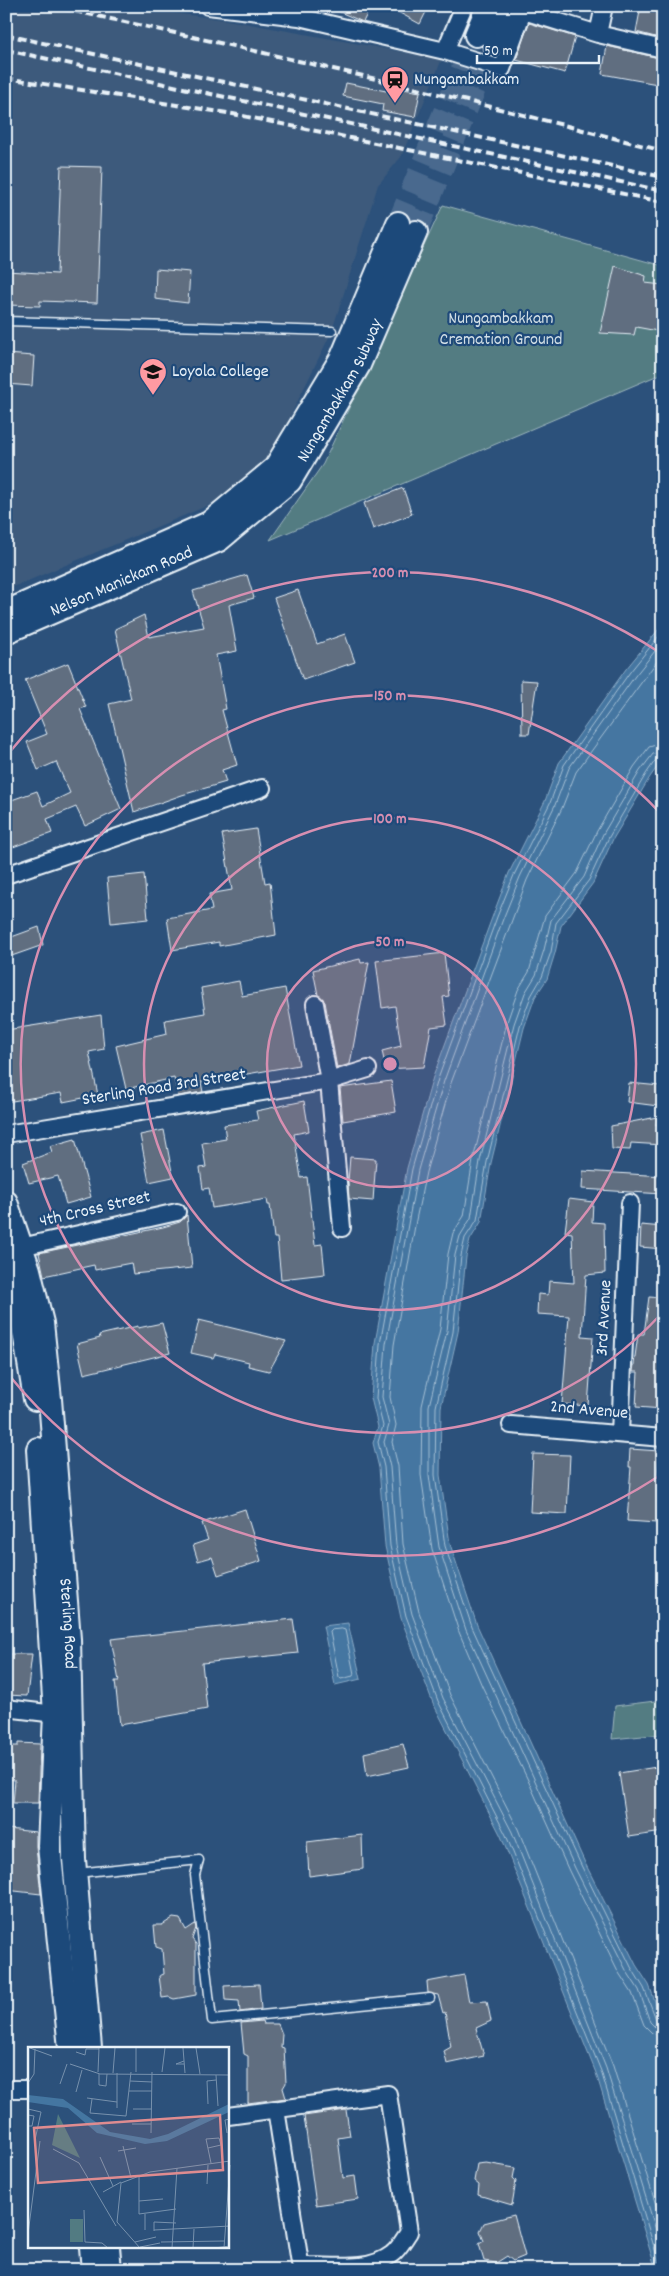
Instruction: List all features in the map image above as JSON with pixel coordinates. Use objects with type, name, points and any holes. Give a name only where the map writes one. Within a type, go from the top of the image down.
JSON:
[{"type":"main road","points":[[488,6],[485,39],[519,8]]},
{"type":"main road","name":"Nungambakkam Subway","points":[[228,520],[275,468],[342,356],[407,228]]},
{"type":"main road","name":"Nelson Manickam Road","points":[[6,612],[209,523],[228,520]]},
{"type":"main road","name":"Nelson Manickam Road","points":[[6,632],[219,540],[228,520]]},
{"type":"main road","name":"Sterling Road","points":[[6,1202],[21,1314],[34,1385],[55,1714],[48,1846],[70,2047]]},
{"type":"main road","name":"Sterling Road","points":[[14,1253],[42,1323],[50,1399],[69,1639],[75,1873],[90,2047]]},
{"type":"main road","points":[[91,2248],[93,2270]]},
{"type":"main road","points":[[108,2248],[110,2270]]},
{"type":"street","points":[[208,6],[302,11],[502,69],[519,8],[598,34],[663,50]]},
{"type":"street","points":[[445,51],[464,6]]},
{"type":"street","points":[[598,34],[604,6]]},
{"type":"street","points":[[6,875],[262,788]]},
{"type":"street","points":[[315,1004],[329,1081],[342,1228]]},
{"type":"street","name":"Sterling Road 3rd Street","points":[[6,1134],[329,1081],[368,1068]]},
{"type":"street","name":"3rd Avenue","points":[[620,1434],[630,1203]]},
{"type":"street","name":"4th Cross Street","points":[[14,1253],[177,1212]]},
{"type":"street","name":"2nd Avenue","points":[[511,1424],[663,1438]]},
{"type":"street","points":[[6,1708],[55,1714]]},
{"type":"street","points":[[6,2089],[28,2089]]},
{"type":"street","points":[[229,2116],[388,2094],[409,2232],[393,2253],[376,2263],[359,2266],[308,2266],[300,2263],[276,2110]]},
{"type":"lane","points":[[6,321],[332,331]]},
{"type":"lane","points":[[75,1873],[198,1860],[195,1875],[212,2020],[430,1998]]},
{"type":"shaded area","name":"Loyola College","points":[[6,6],[121,6],[227,20],[442,59],[401,157],[378,185],[332,331],[268,462],[214,503],[6,590]]},
{"type":"green space","name":"Nungambakkam Cremation Ground","points":[[443,205],[663,266],[663,373],[270,540],[323,464]]},
{"type":"green space","points":[[663,1700],[663,1734],[612,1739],[615,1706]]},
{"type":"water","points":[[663,624],[663,759],[613,839],[593,883],[561,926],[547,979],[535,997],[524,1028],[491,1163],[481,1222],[470,1240],[466,1257],[458,1332],[441,1407],[440,1475],[450,1544],[477,1625],[585,1863],[636,1965],[649,1985],[663,2023],[663,2270],[656,2270],[596,2073],[501,1836],[433,1703],[401,1618],[385,1546],[379,1468],[373,1443],[378,1427],[371,1398],[375,1343],[407,1168],[433,1077],[493,915],[509,873],[545,801],[559,763],[626,669]]},
{"type":"water","points":[[348,1623],[361,1679],[335,1685],[323,1626]]},
{"type":"building","points":[[326,6],[371,6],[363,22]]},
{"type":"building","points":[[387,6],[429,6],[420,24]]},
{"type":"building","points":[[641,6],[663,6],[663,39],[636,32]]},
{"type":"building","points":[[529,23],[575,37],[565,73],[516,60]]},
{"type":"building","points":[[607,46],[663,59],[663,85],[602,74]]},
{"type":"building","points":[[346,83],[386,91],[387,86],[420,92],[415,117],[382,111],[383,104],[343,96]]},
{"type":"building","points":[[61,166],[102,167],[97,303],[40,301],[40,306],[6,305],[6,271],[57,274]]},
{"type":"building","points":[[615,266],[646,276],[645,283],[663,285],[663,332],[636,327],[634,335],[600,333]]},
{"type":"building","points":[[156,269],[190,272],[188,303],[155,299]]},
{"type":"building","points":[[6,354],[34,356],[32,386],[6,384]]},
{"type":"building","points":[[403,488],[412,514],[373,529],[364,503]]},
{"type":"building","points":[[247,575],[254,598],[229,605],[237,651],[216,655],[226,709],[222,710],[237,765],[222,770],[226,782],[134,812],[109,704],[131,699],[115,629],[144,615],[149,637],[204,627],[193,591]]},
{"type":"building","points":[[298,590],[317,644],[345,634],[355,662],[303,680],[274,598]]},
{"type":"building","points":[[68,663],[86,707],[80,709],[121,809],[85,826],[76,807],[47,819],[52,833],[13,847],[6,829],[6,802],[37,791],[43,806],[70,793],[56,762],[38,770],[27,742],[47,734],[25,680]]},
{"type":"building","points":[[521,680],[537,681],[529,734],[522,734]]},
{"type":"building","points":[[256,829],[265,883],[270,882],[276,935],[219,946],[219,942],[172,950],[167,918],[212,910],[209,894],[232,890],[222,834]]},
{"type":"building","points":[[144,874],[148,919],[111,923],[107,878]]},
{"type":"building","points":[[39,927],[43,945],[6,958],[6,939]]},
{"type":"building","points":[[444,953],[449,996],[443,997],[447,1025],[431,1027],[424,1067],[386,1069],[382,1051],[401,1046],[395,1006],[382,1008],[376,961]]},
{"type":"building","points":[[360,959],[361,963],[369,962],[350,1064],[337,1068],[325,1002],[318,995],[313,970]]},
{"type":"building","points":[[239,981],[242,996],[285,988],[299,1065],[201,1082],[203,1092],[178,1096],[174,1078],[126,1089],[116,1046],[167,1034],[165,1020],[205,1013],[201,988]]},
{"type":"building","points":[[101,1015],[104,1049],[89,1052],[98,1095],[63,1102],[61,1093],[6,1102],[6,1030]]},
{"type":"building","points":[[391,1081],[396,1112],[343,1121],[340,1088]]},
{"type":"building","points":[[629,1083],[660,1086],[658,1106],[627,1102]]},
{"type":"building","points":[[304,1101],[309,1131],[294,1134],[301,1178],[307,1177],[315,1245],[322,1244],[325,1274],[281,1279],[277,1238],[274,1238],[270,1205],[268,1205],[267,1199],[212,1208],[209,1188],[203,1189],[200,1168],[206,1167],[202,1143],[226,1139],[224,1125],[258,1120],[256,1111]]},
{"type":"building","points":[[657,1117],[656,1125],[663,1123],[663,1145],[631,1143],[630,1150],[612,1149],[611,1126]]},
{"type":"building","points":[[164,1130],[173,1177],[149,1182],[140,1135]]},
{"type":"building","points":[[75,1139],[91,1197],[66,1204],[58,1176],[29,1183],[23,1163],[52,1152],[50,1146]]},
{"type":"building","points":[[350,1157],[376,1159],[373,1201],[349,1199]]},
{"type":"building","points":[[583,1171],[663,1176],[663,1194],[582,1189]]},
{"type":"building","points":[[569,1199],[593,1202],[592,1222],[604,1223],[605,1273],[586,1275],[582,1336],[593,1337],[588,1406],[562,1404],[569,1316],[537,1314],[538,1294],[548,1295],[549,1281],[574,1283],[572,1233],[565,1232]]},
{"type":"building","points":[[187,1215],[192,1268],[133,1274],[131,1263],[95,1270],[94,1265],[44,1276],[39,1253],[163,1227],[180,1222]]},
{"type":"building","points":[[641,1225],[663,1227],[663,1249],[640,1247]]},
{"type":"building","points":[[649,1297],[663,1298],[663,1409],[636,1407],[638,1372],[633,1372],[638,1334],[644,1334]]},
{"type":"building","points":[[199,1320],[286,1341],[269,1371],[248,1366],[249,1362],[215,1354],[213,1358],[191,1353]]},
{"type":"building","points":[[162,1323],[170,1353],[84,1374],[77,1344],[100,1338],[99,1335],[138,1326],[138,1328]]},
{"type":"building","points":[[630,1449],[659,1451],[657,1475],[661,1475],[657,1523],[627,1521],[631,1467],[629,1467]]},
{"type":"building","points":[[533,1454],[570,1455],[567,1514],[530,1512]]},
{"type":"building","points":[[245,1509],[261,1561],[218,1575],[212,1557],[198,1561],[193,1545],[208,1540],[202,1523]]},
{"type":"building","points":[[293,1619],[298,1653],[202,1663],[207,1709],[120,1725],[115,1681],[119,1681],[111,1639]]},
{"type":"building","points":[[6,1654],[32,1654],[27,1696],[6,1695]]},
{"type":"building","points":[[18,1743],[40,1744],[38,1803],[13,1803],[15,1780],[6,1779],[6,1746],[18,1746]]},
{"type":"building","points":[[403,1744],[409,1767],[367,1776],[364,1753]]},
{"type":"building","points":[[663,1766],[663,1832],[629,1837],[619,1773]]},
{"type":"building","points":[[8,1829],[36,1832],[41,1894],[6,1890]]},
{"type":"building","points":[[362,1835],[363,1869],[309,1876],[307,1842]]},
{"type":"building","points":[[173,1918],[180,1919],[186,1930],[195,1924],[196,1928],[192,1939],[196,1944],[196,1995],[174,1999],[169,1997],[162,1998],[159,1976],[164,1974],[162,1949],[156,1947],[154,1925],[162,1925]]},
{"type":"building","points":[[464,1975],[469,2002],[487,2001],[491,2021],[476,2028],[484,2056],[447,2064],[444,2051],[451,2047],[445,2012],[443,2013],[438,1995],[428,1993],[427,1982]]},
{"type":"building","points":[[259,1984],[261,2009],[240,2012],[239,2001],[225,2000],[224,1986]]},
{"type":"building","points":[[262,2021],[263,2024],[278,2024],[282,2034],[281,2047],[284,2048],[286,2083],[283,2088],[286,2098],[248,2103],[248,2056],[244,2054],[241,2023]]},
{"type":"building","points":[[346,2110],[350,2136],[338,2138],[343,2178],[355,2176],[358,2199],[316,2205],[304,2116]]},
{"type":"building","points":[[486,2163],[515,2168],[513,2178],[516,2181],[512,2205],[478,2195],[479,2185],[474,2181],[477,2164]]},
{"type":"building","points":[[514,2215],[525,2256],[513,2261],[507,2256],[496,2263],[484,2261],[479,2244],[484,2241],[480,2231],[484,2223]]},
{"type":"tunnel","points":[[398,223],[476,35]]},
{"type":"tunnel","points":[[416,232],[494,43]]},
{"type":"railway","points":[[51,6],[358,75],[663,151]]},
{"type":"railway","points":[[6,35],[663,177]]},
{"type":"railway","points":[[6,50],[663,191]]},
{"type":"railway","points":[[6,78],[233,114],[663,202]]},
{"type":"place","name":"Nungambakkam","points":[[395,104]]},
{"type":"place","name":"Loyola College","points":[[153,396]]}]
